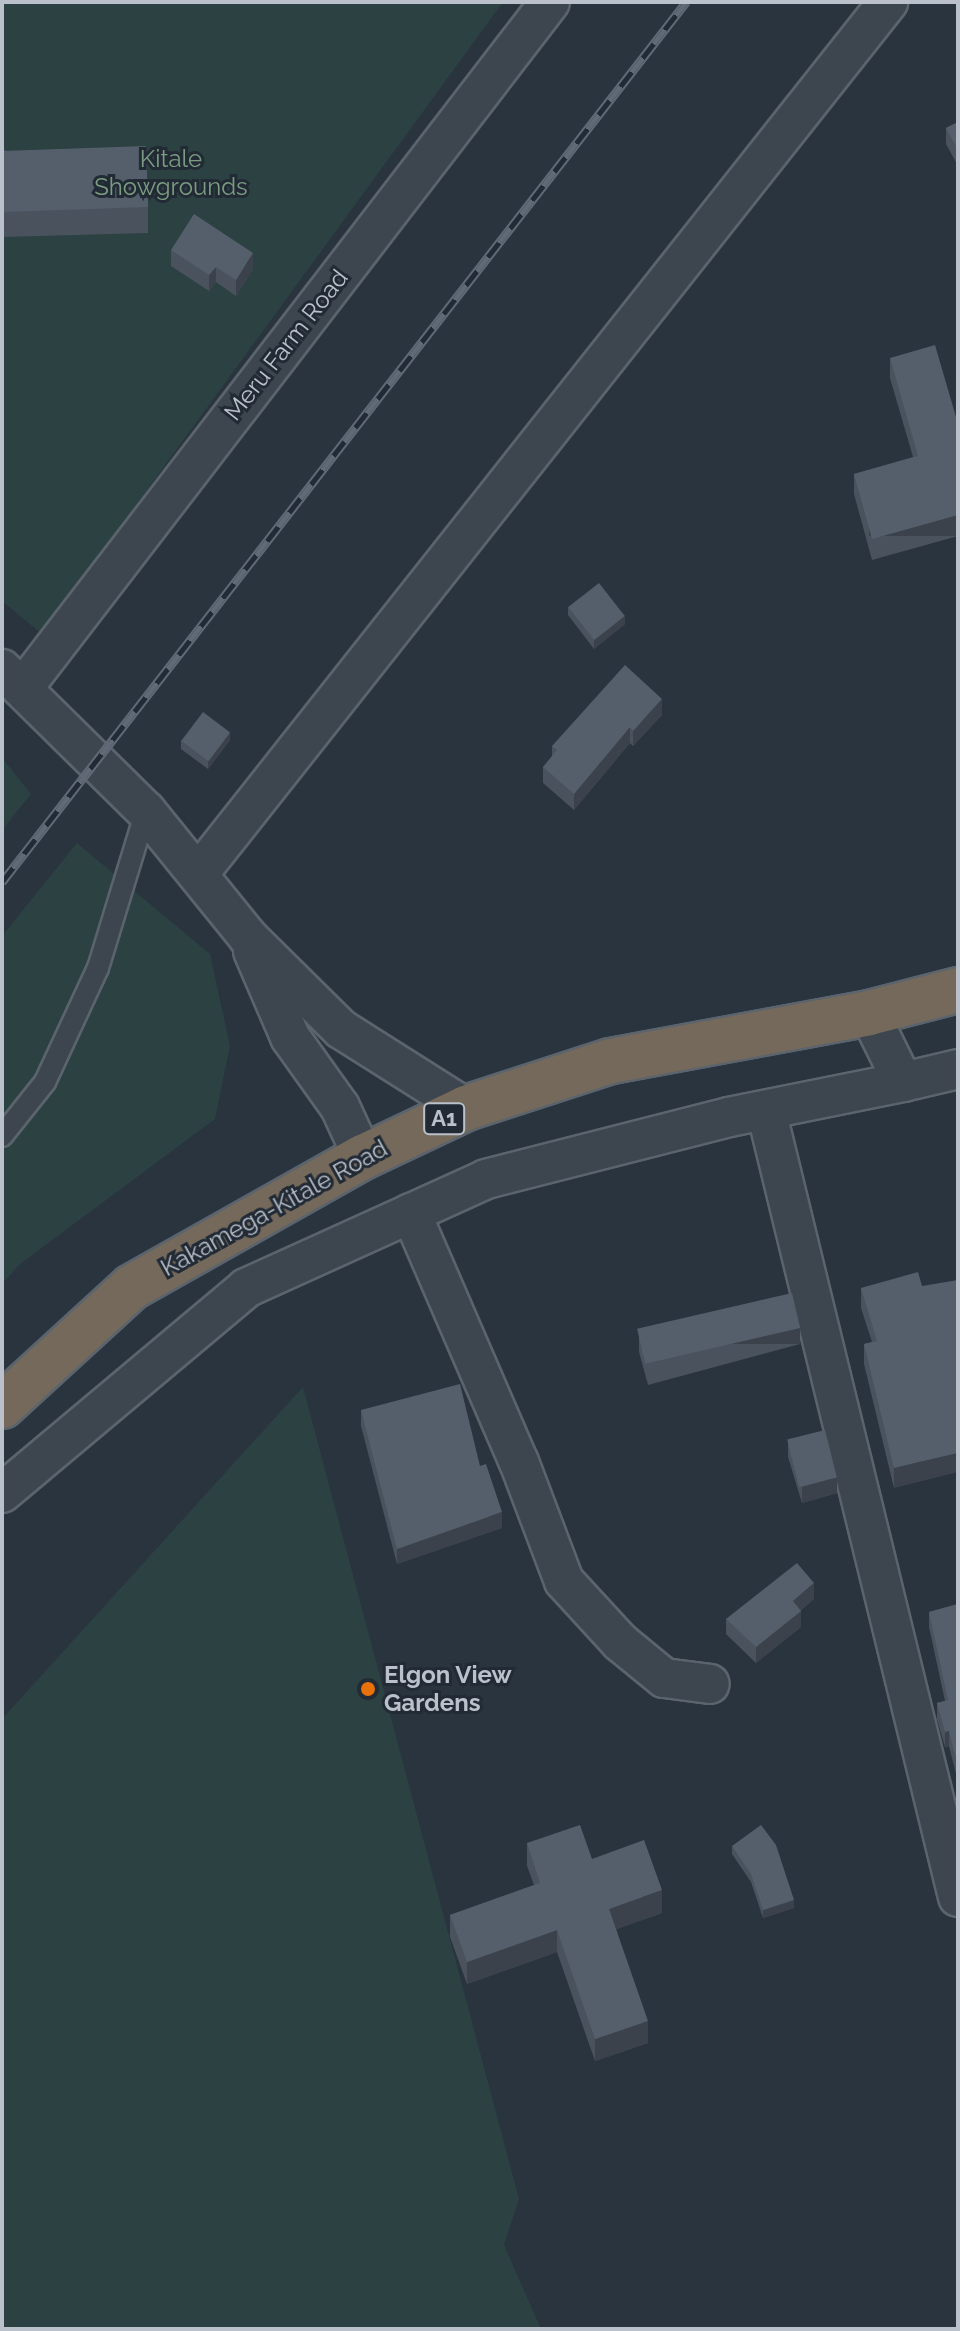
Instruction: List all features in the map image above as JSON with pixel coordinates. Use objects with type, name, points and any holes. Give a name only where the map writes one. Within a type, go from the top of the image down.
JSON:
[{"type":"highway","name":"Kakamega-Kitale Road","points":[[2,1406],[132,1287],[363,1157],[466,1108],[611,1061],[869,1013],[958,990]]},
{"type":"street","name":"Meru Farm Road","points":[[13,678],[550,2]]},
{"type":"street","points":[[199,873],[888,2]]},
{"type":"street","points":[[13,678],[146,811],[248,937],[341,1029],[466,1108]]},
{"type":"street","points":[[248,937],[284,1026],[340,1107],[363,1157]]},
{"type":"street","points":[[869,1013],[903,1082]]},
{"type":"street","points":[[2,1493],[246,1288],[486,1179],[766,1110],[958,1069]]},
{"type":"street","points":[[766,1110],[958,1897]]},
{"type":"street","points":[[411,1213],[519,1462],[564,1581],[620,1642],[664,1678],[710,1684]]},
{"type":"lane","points":[[2,1136],[45,1082],[98,968],[146,811]]},
{"type":"green space","name":"Kitale Showgrounds","points":[[2,2],[503,2],[42,634],[2,601]]},
{"type":"green space","points":[[2,758],[31,794],[2,830]]},
{"type":"green space","points":[[77,843],[210,954],[230,1046],[215,1119],[20,1264],[2,1284],[2,936]]},
{"type":"green space","points":[[303,1387],[519,2199],[504,2245],[541,2329],[2,2329],[2,1719]]},
{"type":"building","points":[[958,122],[958,150],[946,128]]},
{"type":"building","points":[[146,146],[148,207],[4,212],[2,151]]},
{"type":"building","points":[[194,214],[253,253],[236,280],[216,267],[209,275],[171,250]]},
{"type":"building","points":[[935,345],[958,424],[958,515],[872,539],[854,474],[918,456],[890,358]]},
{"type":"building","points":[[599,583],[625,616],[594,640],[568,607]]},
{"type":"building","points":[[625,665],[662,699],[633,731],[630,727],[574,794],[543,767],[557,750],[552,746]]},
{"type":"building","points":[[203,712],[230,732],[208,761],[181,741]]},
{"type":"building","points":[[918,1272],[922,1286],[958,1280],[958,1453],[894,1468],[864,1344],[877,1341],[861,1288]]},
{"type":"building","points":[[792,1293],[800,1328],[645,1364],[637,1329]]},
{"type":"building","points":[[460,1384],[480,1466],[486,1464],[502,1512],[397,1549],[361,1410]]},
{"type":"building","points":[[825,1430],[837,1478],[799,1487],[787,1439]]},
{"type":"building","points":[[797,1563],[814,1583],[793,1601],[801,1611],[756,1647],[726,1619]]},
{"type":"building","points":[[958,1604],[958,1766],[949,1731],[945,1732],[937,1703],[948,1700],[929,1612]]},
{"type":"building","points":[[580,1825],[592,1859],[644,1840],[662,1890],[609,1909],[648,2021],[595,2039],[557,1930],[467,1962],[450,1915],[540,1883],[527,1843]]},
{"type":"building","points":[[761,1825],[776,1845],[794,1900],[763,1910],[751,1874],[732,1846]]},
{"type":"railway","points":[[2,882],[686,2]]},
{"type":"place","name":"Elgon View Gardens","points":[[368,1689]]}]
